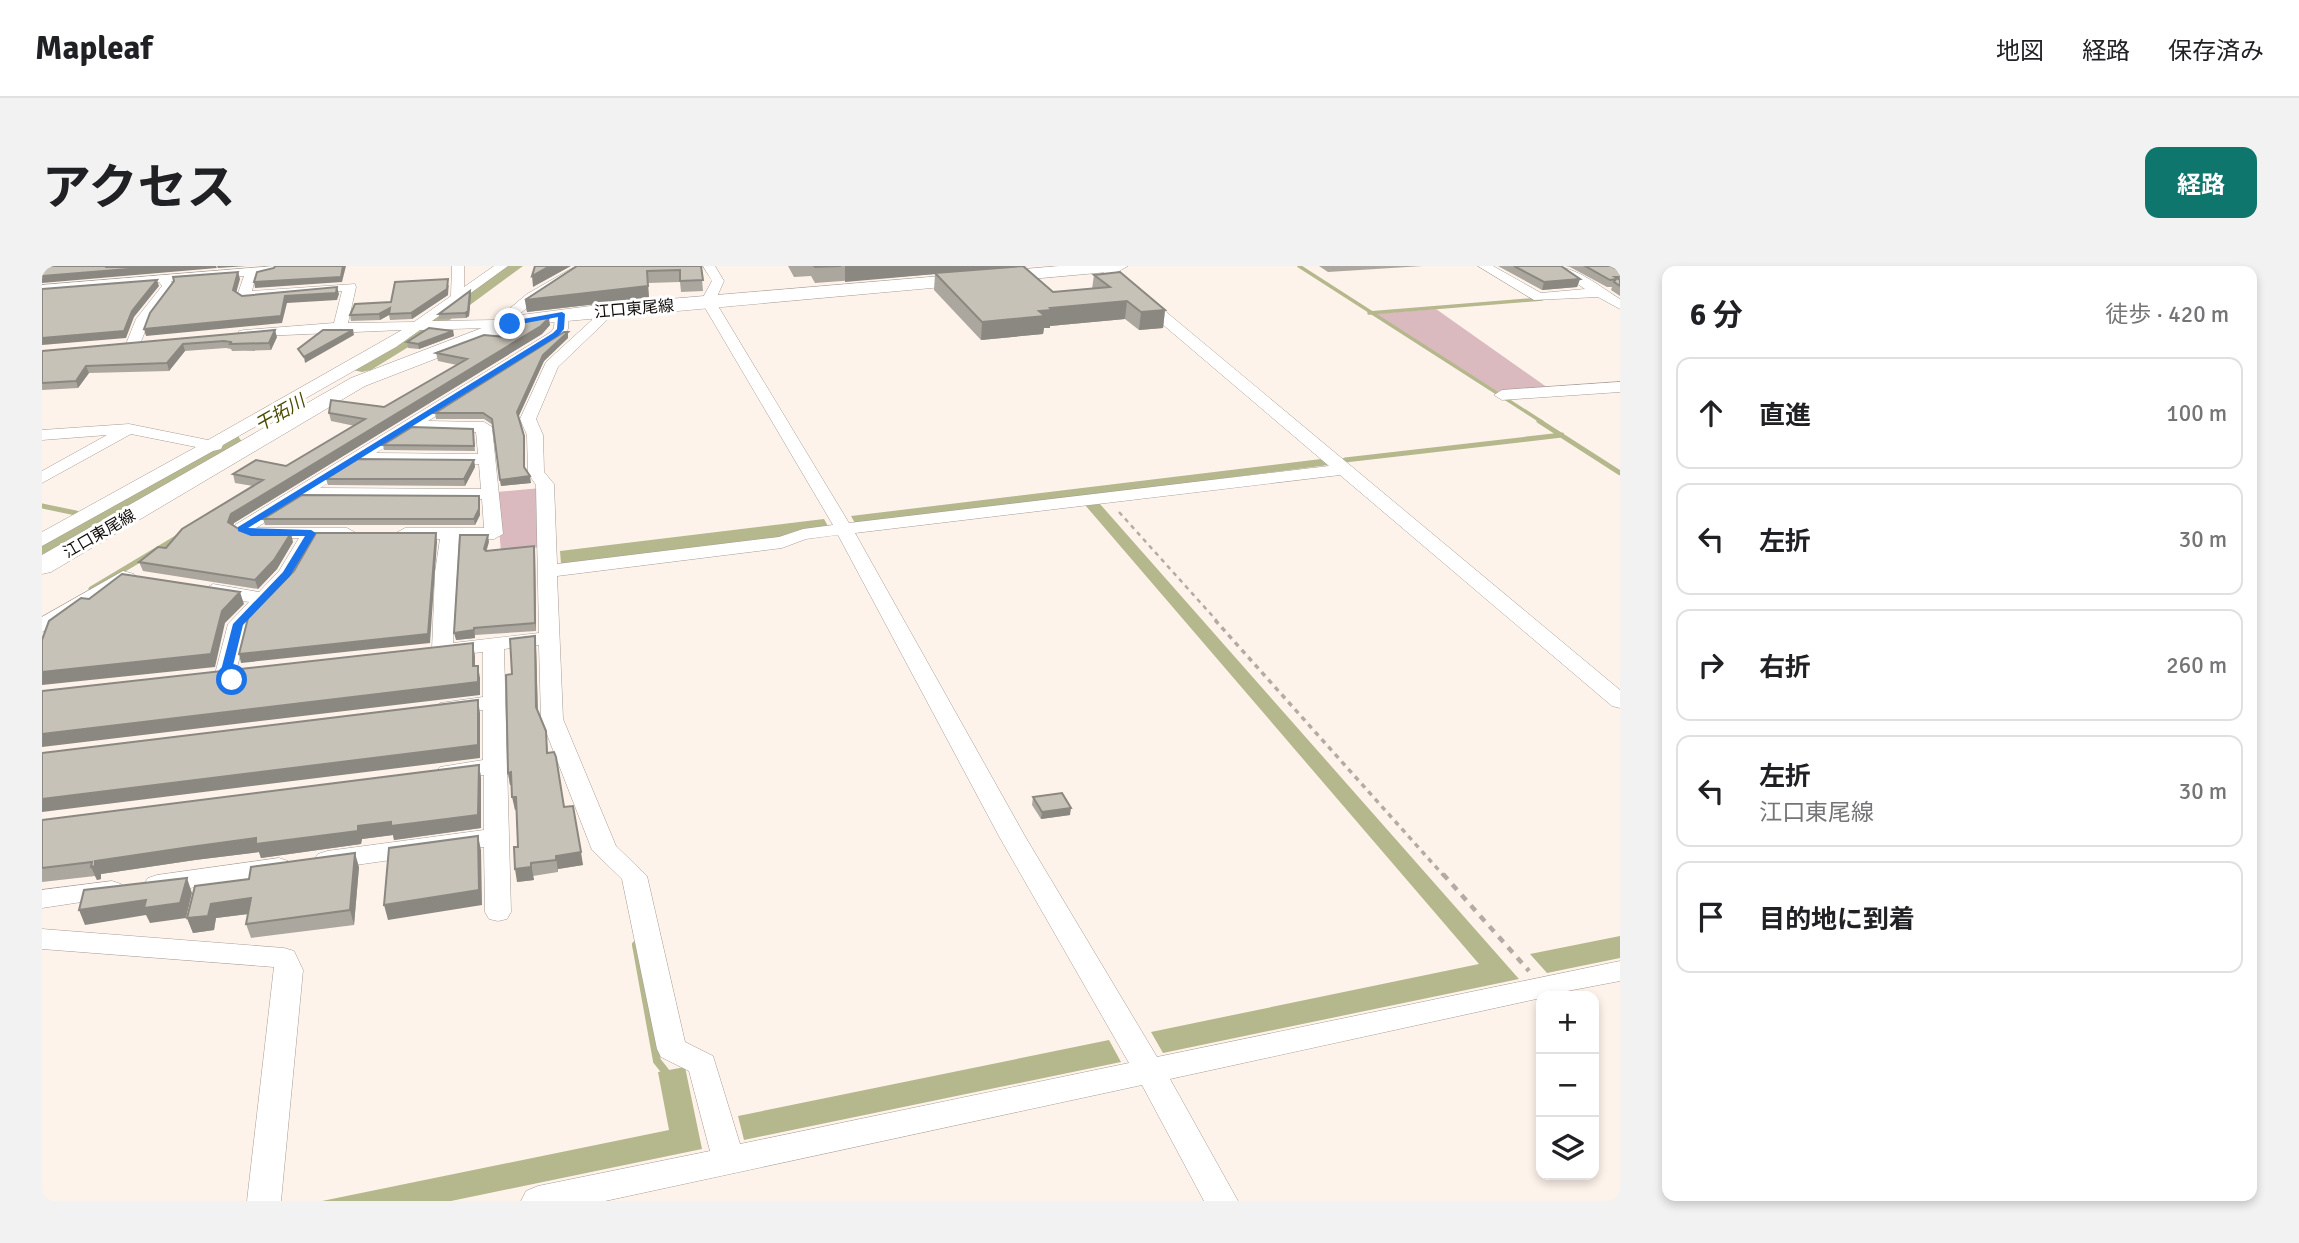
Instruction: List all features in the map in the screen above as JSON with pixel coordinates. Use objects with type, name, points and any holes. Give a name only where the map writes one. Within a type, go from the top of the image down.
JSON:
[{"type":"main road","name":"江口東尾線","points":[[42,566],[221,447],[358,382],[458,346],[506,323],[562,314],[1110,266]]},
{"type":"street","points":[[42,289],[124,273],[207,266]]},
{"type":"street","points":[[124,273],[163,278],[269,270],[270,266]]},
{"type":"street","points":[[457,296],[458,266]]},
{"type":"street","points":[[42,540],[221,447],[391,344],[502,266]]},
{"type":"street","points":[[230,335],[341,327],[434,327],[506,323],[532,297],[585,266]]},
{"type":"street","points":[[709,266],[718,281],[708,301],[844,529],[1013,838],[1149,1070],[1221,1201]]},
{"type":"street","points":[[1110,266],[1121,283],[1620,701]]},
{"type":"street","points":[[1483,266],[1539,297],[1570,293],[1614,298]]},
{"type":"street","points":[[1557,266],[1614,298]]},
{"type":"street","points":[[251,272],[244,296],[350,287],[341,327]]},
{"type":"street","points":[[133,344],[143,319],[168,286],[163,278]]},
{"type":"street","points":[[598,311],[599,321],[551,365],[528,419],[536,435],[536,472],[545,484],[552,719],[605,850],[634,876],[672,1049],[702,1064],[729,1160]]},
{"type":"street","points":[[409,425],[484,427],[494,534],[251,533],[241,529],[409,425],[556,335],[561,329],[562,314]]},
{"type":"street","points":[[1502,395],[1620,387]]},
{"type":"street","points":[[42,435],[130,429],[221,447]]},
{"type":"street","points":[[42,478],[130,429]]},
{"type":"street","points":[[356,458],[486,459]]},
{"type":"street","points":[[549,571],[782,542],[803,534],[1344,469]]},
{"type":"street","points":[[298,494],[490,494]]},
{"type":"street","points":[[226,674],[238,624],[287,574],[311,533]]},
{"type":"street","points":[[442,650],[444,572],[450,534]]},
{"type":"street","points":[[42,626],[123,577],[148,581]]},
{"type":"street","points":[[199,588],[262,598]]},
{"type":"street","points":[[416,653],[549,638]]},
{"type":"street","points":[[493,645],[499,912]]},
{"type":"street","points":[[200,677],[251,671]]},
{"type":"street","points":[[425,711],[494,702]]},
{"type":"street","points":[[428,775],[495,766]]},
{"type":"street","points":[[42,899],[497,837]]},
{"type":"street","points":[[42,939],[284,958],[289,970],[264,1201]]},
{"type":"street","points":[[538,1201],[1620,971]]},
{"type":"path","points":[[1106,498],[1543,987]]},
{"type":"shaded area","points":[[1436,309],[1548,388],[1495,392],[1372,314]]},
{"type":"shaded area","points":[[1321,459],[1329,465],[856,525],[851,516]]},
{"type":"shaded area","points":[[541,488],[541,547],[501,552],[496,492]]},
{"type":"shaded area","points":[[1100,504],[1519,979],[1163,1053],[1151,1032],[1479,964],[1085,505]]},
{"type":"shaded area","points":[[824,519],[829,528],[773,538],[561,564],[560,551]]},
{"type":"shaded area","points":[[1620,936],[1620,958],[1547,973],[1530,954]]},
{"type":"shaded area","points":[[1109,1040],[1121,1062],[744,1140],[738,1116]]},
{"type":"shaded area","points":[[685,1067],[702,1149],[451,1201],[322,1201],[669,1130],[658,1072]]},
{"type":"building","points":[[42,266],[106,267],[166,266],[42,276]]},
{"type":"building","points":[[275,266],[343,266],[341,277],[254,282],[257,272]]},
{"type":"building","points":[[535,266],[550,266],[532,276]]},
{"type":"building","points":[[577,266],[701,266],[703,280],[680,281],[680,270],[647,271],[648,286],[525,300]]},
{"type":"building","points":[[1023,266],[1053,292],[1110,287],[1094,275],[1120,272],[1165,310],[1141,312],[1127,301],[1050,308],[1052,310],[1039,311],[1045,316],[982,322],[935,273]]},
{"type":"building","points":[[1514,266],[1561,266],[1580,279],[1544,282]]},
{"type":"building","points":[[1585,266],[1611,266],[1620,271],[1620,277],[1615,277],[1620,280],[1620,286],[1614,282],[1616,279],[1610,280]]},
{"type":"building","points":[[238,272],[233,290],[242,296],[337,287],[336,293],[285,296],[281,316],[144,329],[150,313],[174,281],[173,277]]},
{"type":"building","points":[[448,279],[447,289],[411,313],[389,314],[390,308],[379,314],[350,315],[355,304],[391,302],[395,282]]},
{"type":"building","points":[[157,280],[132,311],[124,331],[42,338],[42,289]]},
{"type":"building","points":[[470,291],[468,311],[439,314]]},
{"type":"building","points":[[549,318],[541,326],[231,514],[228,522],[242,531],[291,533],[274,560],[255,580],[139,562],[158,547],[166,548],[182,529],[263,480],[233,474],[256,460],[286,466],[365,419],[329,413],[331,400],[384,407],[467,359],[436,353],[484,335],[505,337],[517,330],[523,320]]},
{"type":"building","points":[[429,328],[453,331],[418,344],[407,342]]},
{"type":"building","points":[[275,330],[269,343],[230,344],[231,342],[224,341],[183,344],[167,363],[86,366],[76,381],[42,383],[42,351]]},
{"type":"building","points":[[323,330],[353,330],[304,357],[298,349]]},
{"type":"building","points":[[568,332],[543,355],[517,412],[524,436],[524,467],[530,476],[500,480],[492,419],[483,413],[435,413]]},
{"type":"building","points":[[412,427],[473,429],[474,446],[383,445]]},
{"type":"building","points":[[358,459],[474,460],[464,479],[326,479]]},
{"type":"building","points":[[302,495],[479,496],[479,509],[474,519],[263,519]]},
{"type":"building","points":[[316,533],[436,533],[428,634],[239,654],[248,618],[294,571]]},
{"type":"building","points":[[460,535],[488,535],[484,549],[486,551],[534,546],[535,623],[474,628],[454,633]]},
{"type":"building","points":[[122,574],[240,592],[222,611],[211,654],[42,672],[42,640],[49,621],[81,598],[89,599]]},
{"type":"building","points":[[535,636],[536,707],[546,731],[547,753],[554,752],[556,757],[564,807],[573,806],[581,852],[556,856],[556,860],[531,863],[531,867],[515,869],[514,847],[518,847],[516,797],[512,797],[511,772],[508,773],[506,675],[512,674],[510,639]]},
{"type":"building","points":[[473,643],[473,666],[478,666],[478,682],[42,734],[42,691]]},
{"type":"building","points":[[478,700],[478,745],[42,799],[42,753]]},
{"type":"building","points":[[479,765],[478,815],[391,826],[391,822],[358,826],[358,831],[256,844],[256,838],[95,861],[95,866],[91,867],[92,862],[42,868],[42,820]]},
{"type":"building","points":[[1062,793],[1071,808],[1042,812],[1033,797]]},
{"type":"building","points":[[478,836],[479,890],[384,905],[389,848]]},
{"type":"building","points":[[355,853],[350,910],[246,924],[251,898],[211,904],[208,916],[187,918],[195,886],[249,879],[251,867]]},
{"type":"building","points":[[187,878],[180,903],[144,908],[146,900],[79,910],[84,890]]},
{"type":"waterway","name":"干拓川","points":[[362,365],[428,325],[513,266]]},
{"type":"waterway","points":[[1299,266],[1372,313]]},
{"type":"waterway","points":[[1372,313],[1542,299]]},
{"type":"waterway","points":[[1372,313],[1542,422]]},
{"type":"waterway","points":[[1539,421],[1561,435]]},
{"type":"waterway","points":[[1345,460],[1561,435]]},
{"type":"waterway","points":[[1561,435],[1620,473]]},
{"type":"waterway","name":"干拓川","points":[[42,549],[228,442]]},
{"type":"waterway","points":[[42,506],[76,513]]},
{"type":"waterway","points":[[91,589],[178,537]]},
{"type":"waterway","points":[[636,945],[657,1061],[665,1071]]},
{"type":"route","points":[[232,680],[226,674],[238,624],[287,574],[311,533],[251,533],[241,529],[556,335],[561,329],[562,314],[510,324]]}]
